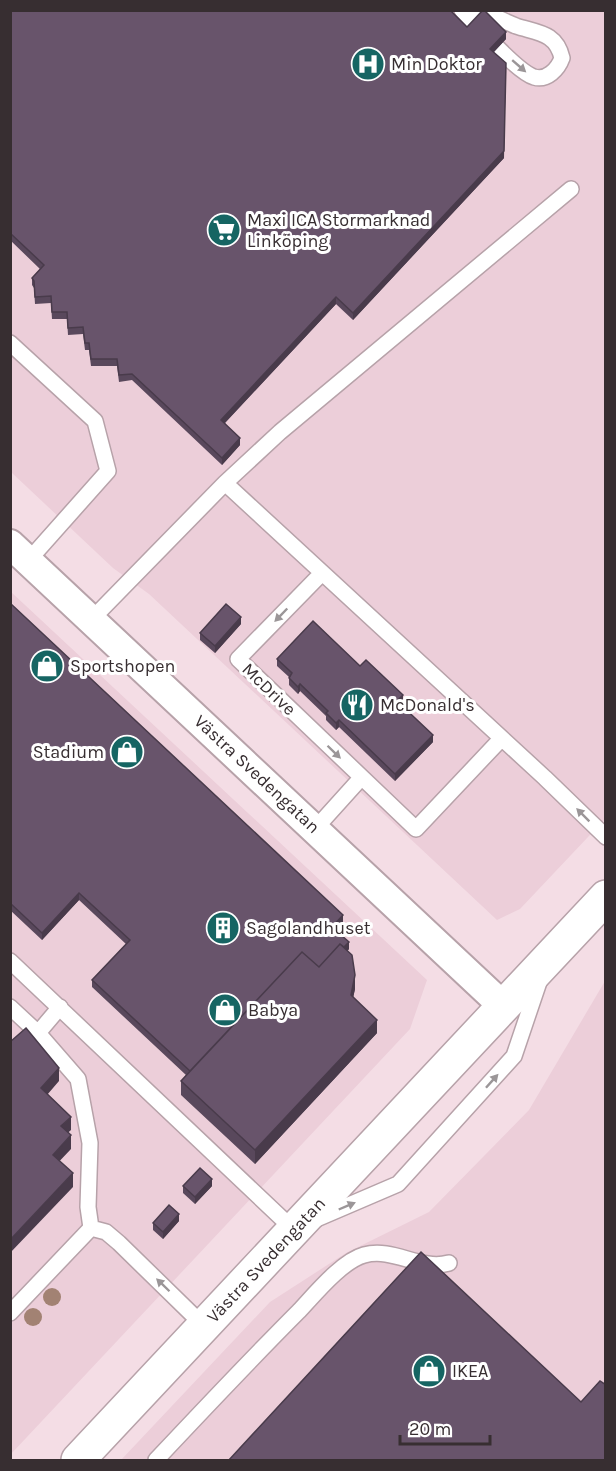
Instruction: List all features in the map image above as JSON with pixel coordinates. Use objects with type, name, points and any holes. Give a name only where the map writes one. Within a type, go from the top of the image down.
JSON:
[{"type":"street","name":"Västra Svedengatan","points":[[19,553],[502,1005]]},
{"type":"street","name":"Västra Svedengatan","points":[[78,1461],[502,1005],[605,898]]},
{"type":"lane","points":[[462,10],[522,70],[536,78],[549,75],[558,68],[562,58],[555,40],[543,32],[517,26],[481,10]]},
{"type":"lane","points":[[91,620],[225,483],[324,394],[571,189]]},
{"type":"lane","points":[[10,343],[95,421],[108,471],[19,553]]},
{"type":"lane","points":[[225,483],[606,837]]},
{"type":"lane","name":"McDrive","points":[[322,573],[238,659],[361,778]]},
{"type":"lane","points":[[315,829],[361,778],[416,830],[501,739]]},
{"type":"lane","points":[[10,961],[293,1229],[398,1184],[514,1056],[547,959]]},
{"type":"lane","points":[[10,1007],[38,1033],[78,1079],[90,1143],[88,1206],[91,1227]]},
{"type":"lane","points":[[38,1033],[60,1007]]},
{"type":"lane","points":[[10,1313],[91,1227]]},
{"type":"lane","points":[[91,1227],[106,1232],[119,1243],[204,1326]]},
{"type":"lane","points":[[156,1461],[318,1291],[349,1263],[361,1256],[380,1253],[427,1265],[449,1263]]},
{"type":"shaded area","points":[[10,11],[605,11],[605,819],[520,909],[497,920],[149,594],[113,568],[11,472]]},
{"type":"shaded area","points":[[10,591],[427,980],[410,1029],[11,1454]]},
{"type":"shaded area","points":[[605,981],[605,1460],[121,1460],[270,1302],[346,1253],[429,1212],[529,1110]]},
{"type":"building","name":"Maxi ICA Stormarknad Linköping","points":[[10,10],[450,10],[467,27],[484,10],[506,32],[490,49],[506,63],[504,151],[353,313],[336,297],[221,420],[240,438],[222,458],[132,374],[119,375],[117,359],[91,359],[89,343],[85,343],[83,327],[68,328],[67,312],[52,312],[51,296],[35,297],[32,278],[44,265],[10,233]]},
{"type":"building","points":[[10,603],[343,915],[332,927],[349,942],[344,947],[340,944],[319,967],[302,952],[190,1071],[92,980],[130,940],[79,893],[42,933],[10,903]]},
{"type":"building","points":[[226,604],[241,617],[215,646],[200,633]]},
{"type":"building","name":"McDonald's","points":[[313,621],[360,666],[366,660],[403,695],[397,701],[433,735],[395,774],[339,720],[336,723],[326,713],[328,711],[300,684],[298,687],[289,678],[292,673],[277,659]]},
{"type":"building","points":[[340,944],[352,955],[355,975],[351,995],[377,1020],[255,1150],[181,1081],[302,952],[319,967]]},
{"type":"building","points":[[26,1028],[59,1068],[41,1088],[71,1117],[61,1126],[71,1135],[53,1155],[73,1173],[10,1240],[10,1042]]},
{"type":"building","points":[[200,1168],[212,1179],[195,1197],[183,1186]]},
{"type":"building","points":[[169,1205],[179,1214],[163,1232],[153,1223]]},
{"type":"building","name":"IKEA","points":[[421,1252],[581,1402],[600,1381],[606,1385],[606,1461],[228,1461]]},
{"type":"place","name":"Min Doktor","points":[[368,64]]},
{"type":"place","name":"Maxi ICA Stormarknad Linköping","points":[[224,230]]},
{"type":"place","name":"Sportshopen","points":[[47,666]]},
{"type":"place","name":"McDonald's","points":[[357,705]]},
{"type":"place","name":"Stadium","points":[[127,752]]},
{"type":"place","name":"Sagolandhuset","points":[[223,928]]},
{"type":"place","name":"Babya","points":[[225,1010]]},
{"type":"place","name":"IKEA","points":[[429,1371]]}]
